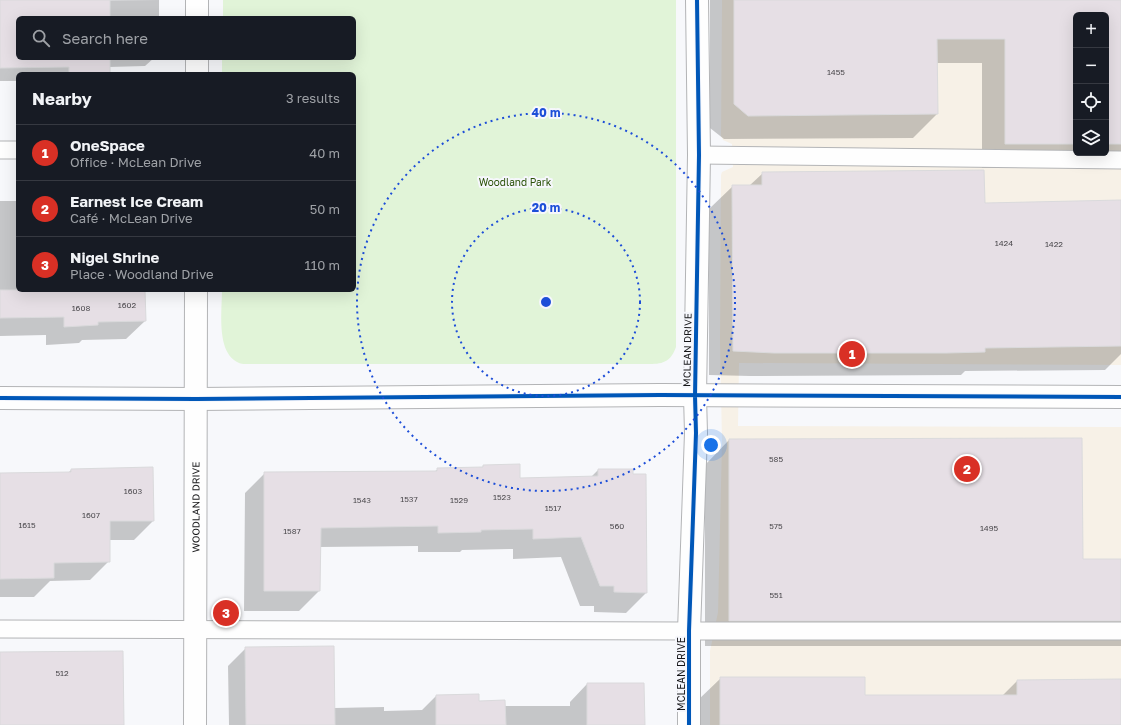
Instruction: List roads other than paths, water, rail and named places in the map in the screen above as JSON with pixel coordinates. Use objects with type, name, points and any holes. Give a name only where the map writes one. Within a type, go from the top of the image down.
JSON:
[{"type":"street","points":[[197,0],[197,16]]},
{"type":"street","name":"MCLEAN DRIVE","points":[[689,725],[689,631],[696,433],[695,396],[699,155],[696,0]]},
{"type":"street","points":[[197,60],[197,72]]},
{"type":"street","name":"WOODLAND DRIVE","points":[[195,725],[196,292]]},
{"type":"street","points":[[0,398],[196,399],[695,396],[1121,397]]},
{"type":"lane","points":[[0,150],[16,150]]},
{"type":"lane","points":[[699,155],[1121,160]]},
{"type":"lane","points":[[0,629],[1121,631]]},
{"type":"place","name":"OneSpace","points":[[852,354]]},
{"type":"place","name":"Earnest Ice Cream","points":[[967,469]]},
{"type":"place","name":"Nigel Shrine","points":[[226,613]]},
{"type":"park label","name":"Woodland Park","points":[[515,182]]}]
